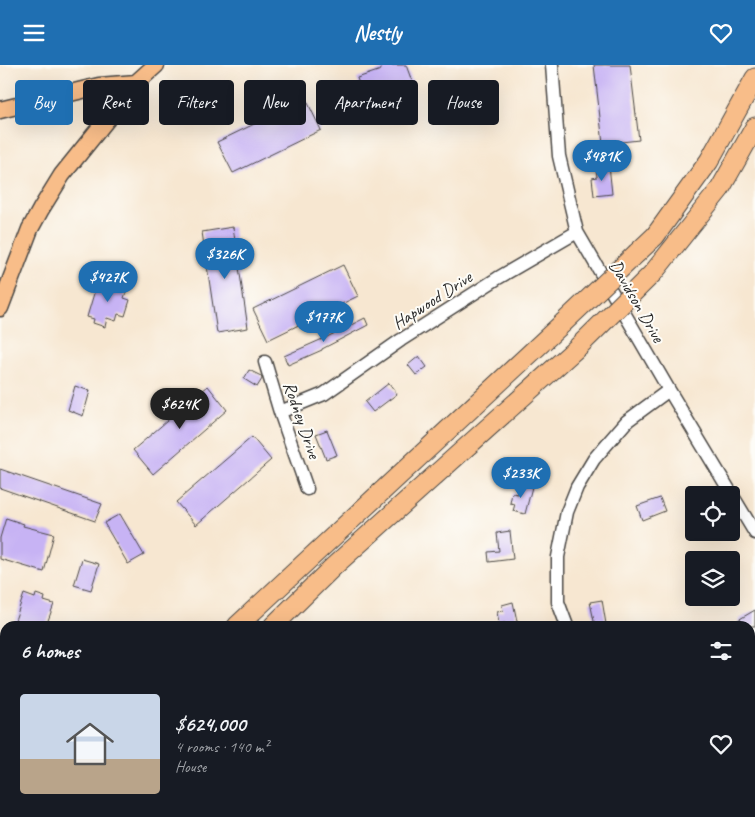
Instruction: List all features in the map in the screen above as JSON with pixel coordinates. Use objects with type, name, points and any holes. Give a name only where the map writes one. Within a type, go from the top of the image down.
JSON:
[{"type":"highway","points":[[242,621],[655,236],[709,161],[755,77]]},
{"type":"highway","points":[[278,621],[333,567],[579,346],[653,273],[720,189],[755,127]]},
{"type":"main road","points":[[139,80],[156,65]]},
{"type":"main road","points":[[0,110],[83,90]]},
{"type":"main road","points":[[0,309],[30,229],[41,209],[67,169],[102,125]]},
{"type":"street","name":"Davidson Drive","points":[[552,65],[559,156],[577,232],[755,533]]},
{"type":"street","name":"Hapwood Drive","points":[[280,412],[324,394],[401,340],[490,283],[577,232]]},
{"type":"street","name":"Rodney Drive","points":[[265,362],[307,489]]},
{"type":"street","points":[[565,621],[558,602],[558,557],[567,512],[577,487],[594,459],[627,421],[669,390]]},
{"type":"building","points":[[380,65],[406,65],[411,80],[358,80],[357,78],[381,70]]},
{"type":"building","points":[[594,65],[630,65],[639,140],[603,144]]},
{"type":"building","points":[[306,99],[316,120],[316,125],[319,125],[321,130],[233,173],[217,142],[252,125],[306,125]]},
{"type":"building","points":[[609,165],[612,194],[594,196],[592,178],[597,177],[596,167]]},
{"type":"building","points":[[233,227],[248,328],[217,333],[202,232]]},
{"type":"building","points":[[343,265],[358,296],[268,340],[253,309]]},
{"type":"building","points":[[98,280],[127,289],[124,298],[130,300],[125,316],[118,314],[116,321],[107,318],[105,327],[93,323],[94,319],[87,317]]},
{"type":"building","points":[[365,318],[368,325],[322,350],[288,365],[284,356]]},
{"type":"building","points":[[419,356],[427,367],[416,375],[408,365]]},
{"type":"building","points":[[249,370],[261,376],[262,379],[257,387],[244,379]]},
{"type":"building","points":[[389,383],[397,394],[373,412],[365,402]]},
{"type":"building","points":[[75,386],[90,391],[83,416],[68,410]]},
{"type":"building","points":[[208,386],[227,410],[153,474],[133,450]]},
{"type":"building","points":[[327,430],[337,455],[326,459],[316,434]]},
{"type":"building","points":[[252,437],[271,460],[196,525],[176,502]]},
{"type":"building","points":[[0,469],[102,504],[95,521],[0,488]]},
{"type":"building","points":[[520,484],[532,487],[525,514],[513,511],[515,504],[510,503],[512,493],[518,494]]},
{"type":"building","points":[[660,498],[665,511],[642,520],[637,506]]},
{"type":"building","points":[[120,514],[144,555],[128,564],[104,523]]},
{"type":"building","points":[[6,518],[24,524],[23,526],[54,534],[44,572],[0,559],[0,538]]},
{"type":"building","points":[[510,531],[513,559],[489,562],[488,552],[499,551],[497,533]]},
{"type":"building","points":[[82,559],[99,564],[91,590],[74,585]]},
{"type":"building","points":[[24,594],[35,598],[36,594],[45,597],[44,601],[54,604],[48,621],[15,621]]},
{"type":"building","points":[[602,600],[606,621],[594,621],[590,602]]},
{"type":"building","points":[[513,602],[517,621],[498,621],[497,612],[503,611],[502,605]]},
{"type":"building","points":[[755,610],[755,621],[738,620]]}]
